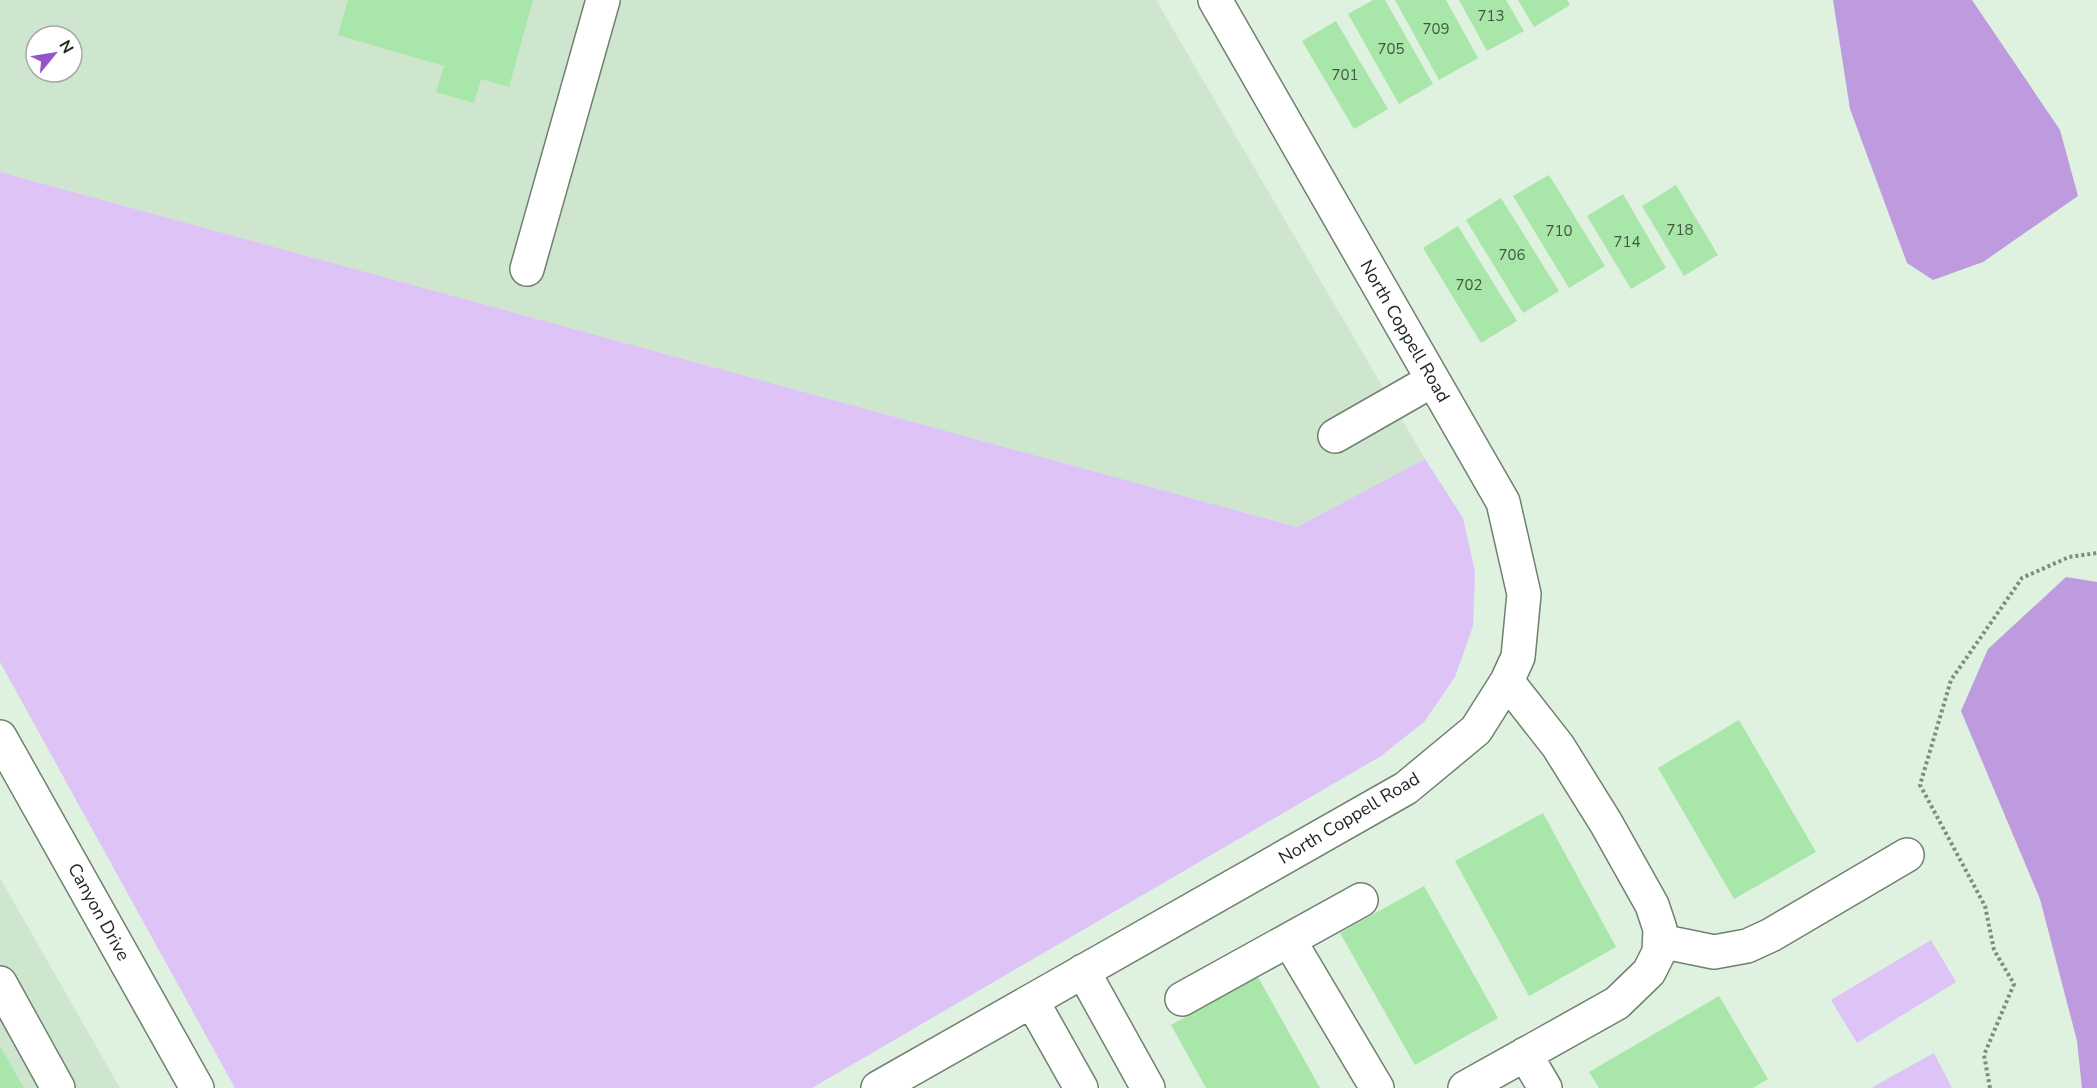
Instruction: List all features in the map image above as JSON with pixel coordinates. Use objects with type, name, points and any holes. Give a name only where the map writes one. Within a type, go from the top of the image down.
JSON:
[{"type":"street","points":[[527,269],[603,0]]},
{"type":"street","name":"North Coppell Road","points":[[878,1088],[1406,788],[1476,730],[1507,681],[1518,657],[1524,594],[1503,502],[1215,0]]},
{"type":"street","points":[[1335,436],[1433,380]]},
{"type":"street","points":[[1465,1088],[1617,1003],[1649,972],[1659,952],[1660,929],[1652,906],[1606,823],[1558,746],[1507,681]]},
{"type":"street","name":"Canyon Drive","points":[[0,737],[197,1088]]},
{"type":"street","points":[[1660,940],[1714,952],[1747,946],[1771,935],[1907,855]]},
{"type":"street","points":[[1182,999],[1361,900]]},
{"type":"street","points":[[1289,939],[1377,1088]]},
{"type":"street","points":[[1083,971],[1148,1088]]},
{"type":"street","points":[[0,983],[58,1088]]},
{"type":"street","points":[[1032,1001],[1081,1088]]},
{"type":"street","points":[[1525,1054],[1545,1088]]},
{"type":"path","points":[[1990,1088],[1984,1055],[2014,984],[1994,950],[1985,906],[1920,785],[1951,680],[2022,578],[2069,557],[2097,553]]},
{"type":"shaded area","points":[[0,0],[1156,0],[1425,459],[1297,527],[0,172]]},
{"type":"shaded area","points":[[1833,0],[1972,0],[2060,130],[2078,196],[1983,262],[1933,280],[1907,263],[1850,109]]},
{"type":"shaded area","points":[[0,172],[1297,527],[1425,459],[1463,518],[1475,572],[1473,626],[1455,677],[1424,722],[1381,756],[812,1088],[235,1088],[0,662]]},
{"type":"shaded area","points":[[2066,577],[2097,582],[2097,1088],[2082,1088],[2077,1041],[2040,899],[1961,711],[1988,649]]},
{"type":"shaded area","points":[[0,878],[120,1088],[0,1088]]},
{"type":"shaded area","points":[[1931,940],[1956,982],[1857,1043],[1831,1000]]},
{"type":"shaded area","points":[[1934,1053],[1952,1088],[1871,1088]]},
{"type":"building","points":[[348,0],[533,0],[509,87],[481,79],[474,103],[436,92],[444,66],[338,35]]},
{"type":"building","points":[[1373,0],[1385,0],[1433,84],[1399,104],[1348,14]]},
{"type":"building","points":[[1395,0],[1446,0],[1478,58],[1439,80]]},
{"type":"building","points":[[1459,0],[1506,0],[1524,31],[1487,51]]},
{"type":"building","points":[[1518,0],[1567,0],[1570,5],[1534,27]]},
{"type":"building","points":[[1336,21],[1388,109],[1354,129],[1302,41]]},
{"type":"building","points":[[1549,175],[1605,266],[1569,288],[1513,196]]},
{"type":"building","points":[[1676,185],[1718,255],[1684,276],[1642,206]]},
{"type":"building","points":[[1623,194],[1666,268],[1631,289],[1587,216]]},
{"type":"building","points":[[1501,198],[1559,291],[1523,313],[1466,220]]},
{"type":"building","points":[[1458,226],[1517,321],[1481,343],[1423,248]]},
{"type":"building","points":[[1739,720],[1816,852],[1734,899],[1658,768]]},
{"type":"building","points":[[1543,813],[1616,947],[1529,996],[1455,861]]},
{"type":"building","points":[[1424,886],[1498,1018],[1415,1065],[1340,933]]},
{"type":"building","points":[[1258,977],[1320,1088],[1206,1088],[1171,1025]]},
{"type":"building","points":[[1719,996],[1768,1079],[1753,1088],[1599,1088],[1589,1072]]},
{"type":"building","points":[[0,1046],[24,1088],[0,1088]]}]
